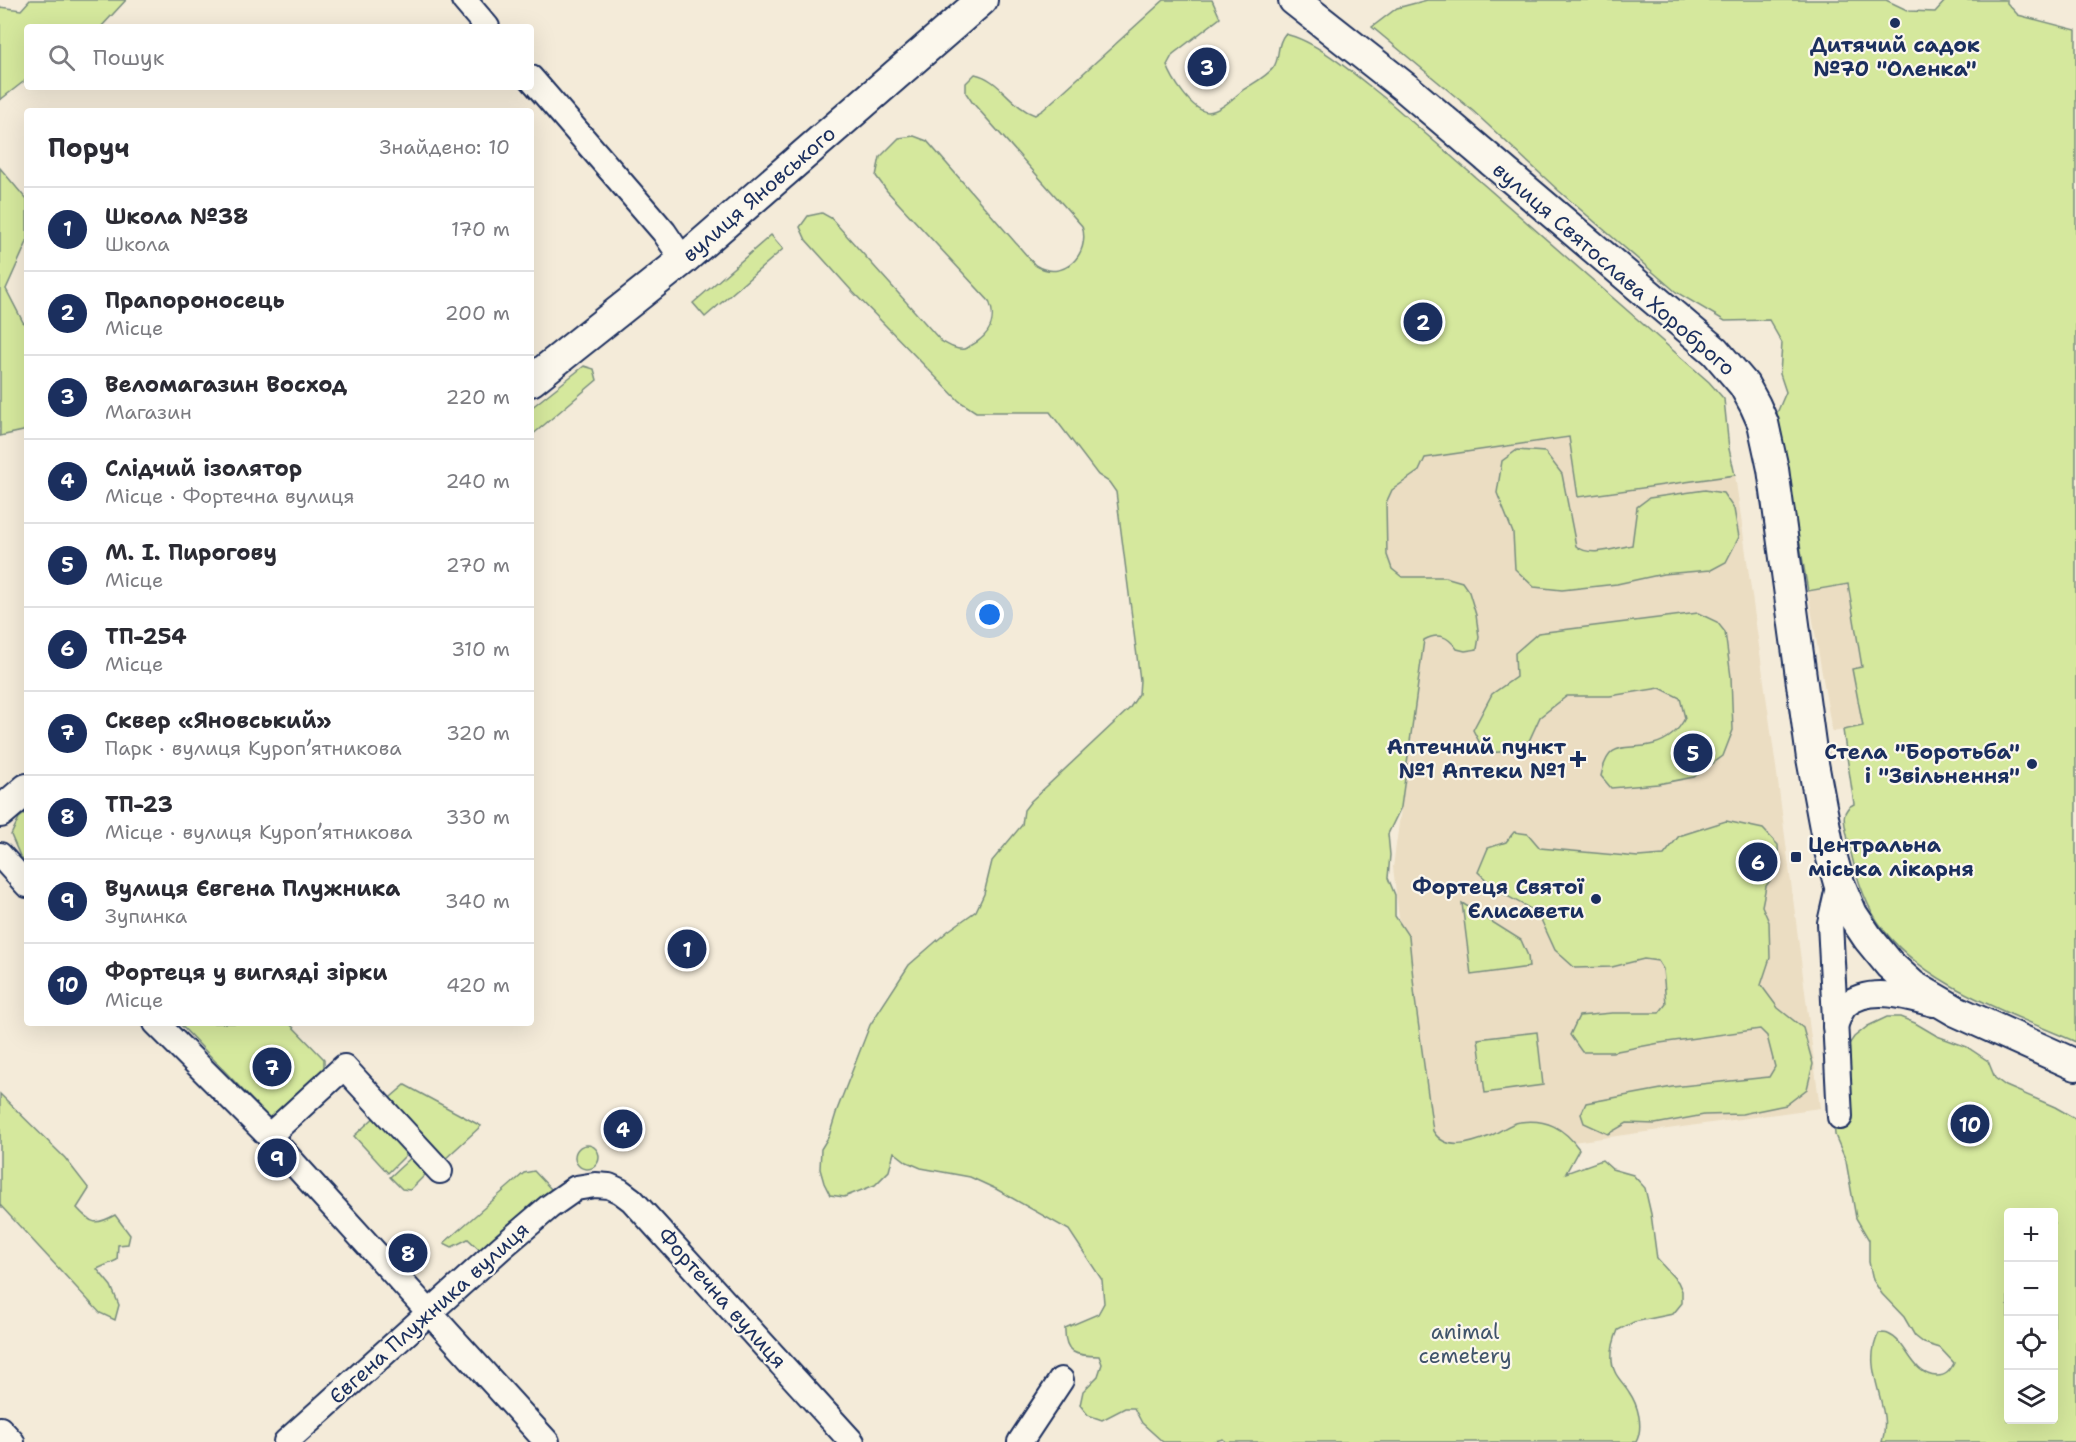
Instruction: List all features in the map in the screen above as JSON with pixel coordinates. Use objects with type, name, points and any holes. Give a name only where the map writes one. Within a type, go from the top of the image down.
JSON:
[{"type":"main road","name":"вулиця Яновського","points":[[534,379],[683,260],[982,0]]},
{"type":"main road","name":"вулиця Святослава Хороброго","points":[[1294,0],[1407,89],[1706,344],[1728,365],[1744,385],[1764,423],[1773,468],[1812,758],[1828,844],[1839,883],[1852,914],[1890,965],[1913,986],[1956,1011],[2076,1065]]},
{"type":"main road","points":[[0,812],[24,792]]},
{"type":"street","points":[[464,0],[484,24]]},
{"type":"street","points":[[534,81],[664,232],[683,260]]},
{"type":"street","points":[[0,855],[24,882]]},
{"type":"street","points":[[1839,883],[1830,923],[1840,1117]]},
{"type":"street","points":[[1835,1026],[1845,1006],[1863,995],[1900,996],[1956,1011]]},
{"type":"street","points":[[159,1026],[269,1136],[547,1442]]},
{"type":"street","points":[[269,1136],[344,1066],[440,1171]]},
{"type":"street","name":"Фортечна вулиця","points":[[576,1188],[595,1185],[609,1186],[632,1200],[852,1442]]},
{"type":"street","name":"Євгена Плужника вулиця","points":[[286,1442],[502,1247],[549,1207],[576,1188]]},
{"type":"street","points":[[1020,1442],[1061,1380]]},
{"type":"street","points":[[0,1429],[12,1442]]},
{"type":"shaded area","points":[[1569,437],[1578,497],[1735,475],[1777,774],[1820,1108],[1427,1162],[1393,867],[1424,640],[1371,565],[1358,467]]},
{"type":"shaded area","points":[[1848,584],[1862,667],[1852,669],[1863,727],[1832,732],[1808,591]]},
{"type":"green space","points":[[30,0],[126,0],[104,24],[24,24],[24,81],[0,100],[0,7],[21,10]]},
{"type":"green space","name":"animal cemetery","points":[[1164,0],[1212,0],[1220,18],[1173,54],[1167,65],[1178,86],[1196,106],[1208,112],[1217,110],[1267,74],[1277,60],[1280,43],[1285,34],[1311,44],[1325,52],[1387,100],[1709,382],[1724,399],[1729,449],[1735,475],[1578,497],[1569,437],[1425,458],[1419,471],[1392,490],[1386,503],[1387,555],[1392,569],[1402,577],[1445,577],[1462,582],[1469,592],[1476,615],[1479,637],[1477,649],[1465,651],[1457,649],[1446,638],[1434,636],[1424,640],[1401,807],[1388,834],[1390,855],[1388,878],[1395,895],[1395,916],[1409,937],[1433,1131],[1445,1142],[1459,1144],[1482,1139],[1516,1123],[1529,1121],[1546,1123],[1561,1130],[1579,1149],[1566,1173],[1602,1160],[1612,1169],[1633,1175],[1645,1188],[1657,1259],[1678,1282],[1682,1291],[1682,1303],[1673,1314],[1634,1322],[1618,1330],[1616,1335],[1612,1362],[1616,1375],[1632,1397],[1637,1410],[1640,1430],[1636,1442],[1226,1442],[1223,1439],[1211,1442],[1163,1442],[1142,1423],[1134,1408],[1125,1408],[1102,1420],[1088,1415],[1080,1405],[1083,1391],[1098,1376],[1102,1364],[1099,1356],[1073,1352],[1065,1337],[1065,1328],[1098,1314],[1104,1303],[1102,1280],[1069,1230],[970,1177],[921,1168],[907,1162],[894,1152],[889,1171],[875,1185],[844,1197],[830,1195],[824,1183],[820,1169],[821,1149],[829,1136],[870,1025],[909,965],[948,931],[976,911],[984,894],[992,861],[1022,825],[1024,810],[1129,709],[1139,694],[1140,680],[1116,492],[1109,482],[1098,475],[1050,412],[976,412],[959,401],[851,290],[806,240],[800,227],[808,216],[822,213],[831,218],[941,341],[958,349],[972,345],[983,337],[992,321],[989,301],[887,191],[876,176],[880,157],[899,138],[914,136],[927,141],[1035,265],[1045,270],[1065,268],[1072,263],[1082,246],[1084,236],[1082,226],[972,102],[966,93],[966,83],[975,74],[984,77],[992,81],[1019,106],[1035,115]]},
{"type":"green space","points":[[1427,0],[1886,0],[1909,11],[1935,12],[1946,0],[2007,0],[2018,15],[2076,30],[2076,1042],[1995,1008],[1941,980],[1896,944],[1872,913],[1863,893],[1845,825],[1846,811],[1854,804],[1843,730],[1863,726],[1852,669],[1862,667],[1848,584],[1808,591],[1777,413],[1786,392],[1780,374],[1782,343],[1769,320],[1725,321],[1676,292],[1559,191],[1473,111],[1372,27],[1397,8]]},
{"type":"green space","points":[[0,168],[24,196],[24,249],[6,289],[24,323],[24,430],[0,436]]},
{"type":"green space","points":[[771,235],[783,249],[705,317],[693,303]]},
{"type":"green space","points":[[584,366],[594,369],[597,380],[534,433],[534,406]]},
{"type":"green space","points":[[1517,450],[1545,452],[1562,474],[1576,546],[1582,550],[1595,552],[1632,545],[1637,507],[1649,498],[1705,490],[1723,493],[1734,509],[1739,537],[1726,562],[1711,570],[1663,574],[1617,584],[1562,590],[1534,587],[1515,569],[1513,533],[1497,493],[1502,461]]},
{"type":"green space","points":[[1698,613],[1717,622],[1725,632],[1731,677],[1733,730],[1723,756],[1694,777],[1658,784],[1611,788],[1601,776],[1604,764],[1614,751],[1664,740],[1683,722],[1685,718],[1680,698],[1660,688],[1610,696],[1567,696],[1540,717],[1529,741],[1516,751],[1485,753],[1473,730],[1492,694],[1516,677],[1515,653],[1538,633]]},
{"type":"green space","points":[[24,814],[24,860],[11,835],[19,818]]},
{"type":"green space","points":[[1726,821],[1763,829],[1778,845],[1779,868],[1766,886],[1762,906],[1769,922],[1770,958],[1761,985],[1778,1008],[1803,1028],[1813,1064],[1807,1089],[1786,1105],[1742,1114],[1704,1115],[1655,1124],[1627,1123],[1608,1134],[1584,1123],[1581,1114],[1586,1103],[1672,1087],[1769,1077],[1775,1067],[1767,1036],[1760,1029],[1612,1052],[1582,1052],[1570,1035],[1579,1016],[1659,1013],[1666,1004],[1663,969],[1658,961],[1644,959],[1612,967],[1575,968],[1555,950],[1538,913],[1498,891],[1478,872],[1488,848],[1506,842],[1514,832],[1528,834],[1540,848],[1638,857],[1664,855],[1679,836]]},
{"type":"green space","points":[[1462,903],[1521,940],[1528,956],[1529,967],[1471,975]]},
{"type":"green space","points":[[1887,1017],[1900,1017],[1937,1036],[1967,1047],[1988,1061],[1995,1078],[2006,1086],[2055,1107],[2076,1119],[2076,1442],[1882,1442],[1884,1415],[1873,1361],[1874,1347],[1879,1333],[1895,1338],[1915,1364],[1928,1374],[1943,1375],[1954,1363],[1940,1348],[1924,1343],[1915,1336],[1904,1317],[1882,1294],[1873,1280],[1869,1262],[1869,1240],[1856,1218],[1846,1161],[1835,1135],[1833,1108],[1843,1053],[1854,1037],[1868,1026]]},
{"type":"green space","points":[[182,1026],[292,1026],[324,1059],[324,1074],[273,1122]]},
{"type":"green space","points":[[1537,1032],[1543,1085],[1485,1093],[1478,1039]]},
{"type":"green space","points":[[405,1085],[481,1126],[444,1160],[384,1103]]},
{"type":"green space","points":[[0,1094],[65,1158],[89,1189],[77,1208],[94,1222],[103,1221],[115,1215],[130,1235],[128,1244],[118,1245],[117,1260],[97,1269],[111,1286],[119,1305],[115,1320],[100,1313],[0,1205]]},
{"type":"green space","points":[[379,1113],[412,1149],[388,1173],[354,1136]]},
{"type":"green space","points":[[587,1145],[596,1148],[599,1157],[596,1166],[587,1169],[578,1166],[575,1157],[578,1148]]},
{"type":"green space","points":[[416,1153],[429,1171],[410,1190],[402,1189],[390,1177]]},
{"type":"green space","points":[[534,1171],[551,1189],[548,1202],[484,1254],[468,1239],[452,1247],[444,1243],[524,1173]]},
{"type":"place","name":"Дитячий садок №70 \"Оленка\"","points":[[1895,23]]},
{"type":"place","name":"Веломагазин Восход","points":[[1207,67]]},
{"type":"place","name":"Прапороносець","points":[[1423,322]]},
{"type":"place","name":"М. І. Пирогову","points":[[1693,753]]},
{"type":"place","name":"Аптечний пункт №1 Аптеки №1","points":[[1578,759]]},
{"type":"place","name":"Стела \"Боротьба\" і \"Звільнення\"","points":[[2032,764]]},
{"type":"place","name":"Центральна міська лікарня","points":[[1796,857]]},
{"type":"place","name":"ТП-254","points":[[1758,862]]},
{"type":"place","name":"Фортеця Святої Єлисавети","points":[[1596,899]]},
{"type":"place","name":"Школа №38","points":[[687,949]]},
{"type":"place","name":"Сквер «Яновський»","points":[[272,1067]]},
{"type":"place","name":"Фортеця у вигляді зірки","points":[[1970,1124]]},
{"type":"place","name":"Слідчий ізолятор","points":[[623,1129]]},
{"type":"place","name":"Вулиця Євгена Плужника","points":[[277,1158]]},
{"type":"place","name":"ТП-23","points":[[408,1253]]}]
